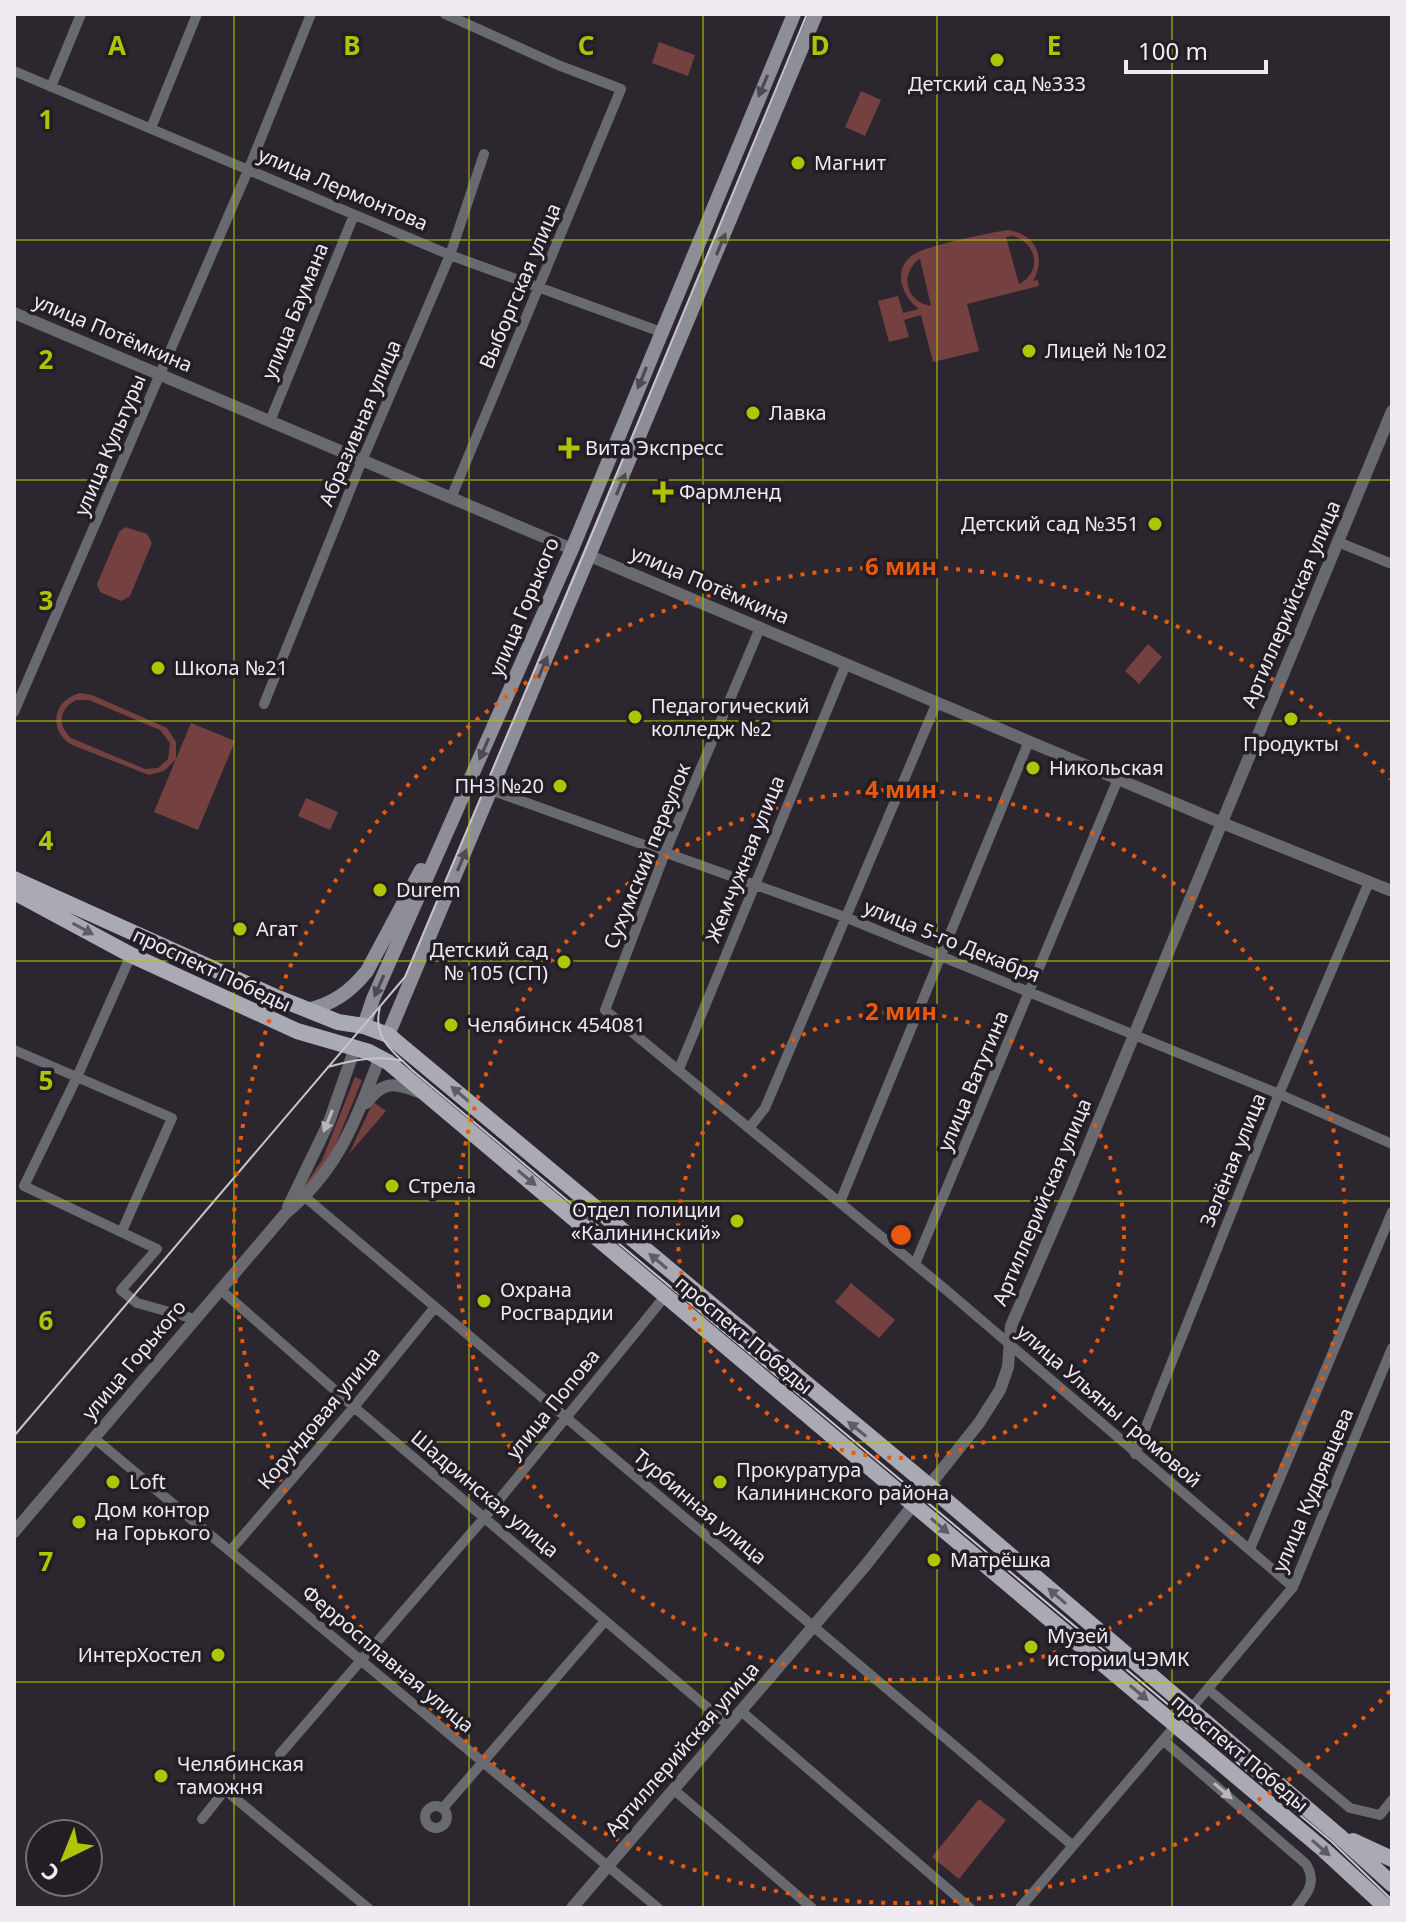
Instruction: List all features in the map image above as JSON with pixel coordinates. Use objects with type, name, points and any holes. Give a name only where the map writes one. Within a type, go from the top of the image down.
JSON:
[{"type":"main road","points":[[791,15],[814,20]]},
{"type":"main road","name":"улица Горького","points":[[355,1048],[377,991],[572,549],[791,15]]},
{"type":"main road","name":"улица Горького","points":[[380,1057],[814,20]]},
{"type":"main road","name":"улица Потёмкина","points":[[572,549],[590,556]]},
{"type":"main road","points":[[505,702],[525,712]]},
{"type":"main road","points":[[307,1010],[337,1000],[357,984],[429,856],[447,833]]},
{"type":"main road","name":"проспект Победы","points":[[14,879],[307,1010],[388,1035],[929,1486],[1392,1884]]},
{"type":"main road","name":"проспект Победы","points":[[14,892],[131,955],[297,1031],[380,1057],[1324,1850],[1387,1908]]},
{"type":"main road","name":"Артиллерийская улица","points":[[914,1504],[929,1486]]},
{"type":"main road","points":[[1338,1835],[1392,1859]]},
{"type":"street","points":[[51,87],[81,14]]},
{"type":"street","points":[[151,128],[197,14]]},
{"type":"street","name":"улица Культуры","points":[[14,712],[249,168],[311,14]]},
{"type":"street","name":"Выборгская улица","points":[[445,14],[558,65],[621,89],[451,498]]},
{"type":"street","name":"улица Лермонтова","points":[[14,71],[450,255],[661,332]]},
{"type":"street","name":"Абразивная улица","points":[[264,704],[450,255],[484,154]]},
{"type":"street","name":"улица Баумана","points":[[270,421],[354,215]]},
{"type":"street","name":"улица Потёмкина","points":[[14,313],[572,549]]},
{"type":"street","name":"Артиллерийская улица","points":[[929,1486],[994,1403],[1008,1367],[1011,1326],[1392,411]]},
{"type":"street","points":[[1338,542],[1392,564]]},
{"type":"street","name":"улица Потёмкина","points":[[590,556],[1222,823],[1392,891]]},
{"type":"street","name":"Сухумский переулок","points":[[605,1010],[665,853],[760,628]]},
{"type":"street","name":"Жемчужная улица","points":[[679,1069],[846,664]]},
{"type":"street","points":[[750,1127],[765,1108],[937,702]]},
{"type":"street","points":[[840,1202],[1029,741]]},
{"type":"street","name":"улица Ватутина","points":[[915,1264],[1118,779]]},
{"type":"street","name":"улица 5-го Декабря","points":[[491,790],[845,917],[1135,1034],[1392,1144]]},
{"type":"street","name":"Зелёная улица","points":[[1135,1454],[1279,1094],[1369,882]]},
{"type":"street","points":[[131,955],[24,1186],[157,1249],[121,1290],[137,1303],[195,1319]]},
{"type":"street","name":"улица Ульяны Громовой","points":[[605,1010],[915,1264],[1293,1587]]},
{"type":"street","name":"улица Горького","points":[[285,1214],[329,1122],[355,1048]]},
{"type":"street","points":[[14,1050],[172,1118],[122,1231]]},
{"type":"street","name":"улица Горького","points":[[14,1532],[220,1289],[335,1160],[348,1139],[380,1057]]},
{"type":"street","name":"улица Горького","points":[[357,1115],[375,1092],[387,1085],[400,1085],[427,1095]]},
{"type":"street","name":"Турбинная улица","points":[[305,1197],[1072,1845]]},
{"type":"street","name":"улица Кудрявцева","points":[[1250,1549],[1392,1212]]},
{"type":"street","name":"Шадринская улица","points":[[220,1289],[728,1725]]},
{"type":"street","name":"улица Попова","points":[[280,1754],[485,1517],[666,1295]]},
{"type":"street","name":"Корундовая улица","points":[[230,1551],[435,1307]]},
{"type":"street","name":"улица Кудрявцева","points":[[1190,1710],[1293,1587],[1392,1348]]},
{"type":"street","name":"Ферросплавная улица","points":[[94,1438],[658,1908]]},
{"type":"street","name":"Артиллерийская улица","points":[[572,1908],[914,1504]]},
{"type":"street","points":[[443,1808],[605,1621]]},
{"type":"street","points":[[1209,1690],[1350,1808],[1380,1815],[1392,1800]]},
{"type":"street","points":[[741,1711],[970,1908]]},
{"type":"street","points":[[1020,1908],[1176,1725]]},
{"type":"street","points":[[1164,1741],[1306,1864],[1312,1881],[1310,1891],[1296,1908]]},
{"type":"street","points":[[673,1789],[812,1908]]},
{"type":"street","points":[[202,1819],[225,1790],[368,1908]]},
{"type":"shaded area","points":[[659,42],[695,55],[688,76],[652,63]]},
{"type":"shaded area","points":[[861,91],[881,100],[865,136],[845,127]]},
{"type":"shaded area","points":[[1007,230],[1025,236],[1036,248],[1039,263],[1033,281],[1038,280],[1039,286],[967,304],[979,351],[933,362],[921,315],[904,320],[909,337],[889,342],[878,301],[898,296],[903,313],[919,309],[907,297],[901,281],[903,266],[908,259],[934,246]],"holes":[[[1013,236],[1028,245],[1034,258],[1031,273],[1019,284],[1006,237]],[[920,259],[931,306],[916,299],[908,287],[909,273]]]},
{"type":"shaded area","points":[[125,527],[147,534],[152,543],[130,596],[121,601],[100,592],[97,584],[119,532]]},
{"type":"shaded area","points":[[1148,644],[1162,657],[1139,684],[1125,671]]},
{"type":"shaded area","points":[[80,693],[92,695],[167,728],[176,742],[176,759],[164,771],[149,775],[72,745],[59,732],[56,716],[71,697]],"holes":[[[76,700],[89,700],[160,730],[170,743],[168,759],[158,768],[145,769],[71,738],[63,728],[63,713]]]},
{"type":"shaded area","points":[[191,723],[235,741],[198,830],[154,812]]},
{"type":"shaded area","points":[[306,798],[338,812],[330,830],[298,816]]},
{"type":"shaded area","points":[[355,1077],[362,1080],[329,1161],[295,1200],[322,1160]]},
{"type":"shaded area","points":[[373,1102],[386,1111],[349,1154]]},
{"type":"shaded area","points":[[851,1283],[895,1320],[879,1338],[835,1302]]},
{"type":"shaded area","points":[[979,1799],[1006,1820],[959,1879],[932,1857]]},
{"type":"tram line","points":[[14,1436],[405,977],[807,14]]},
{"type":"tram line","points":[[380,1007],[381,1035],[391,1050],[412,1070],[1332,1842],[1392,1900]]},
{"type":"tram line","points":[[328,1067],[366,1059],[403,1061]]},
{"type":"place","name":"Детский сад №333","points":[[997,60]]},
{"type":"place","name":"Магнит","points":[[798,163]]},
{"type":"place","name":"Лицей №102","points":[[1029,351]]},
{"type":"place","name":"Лавка","points":[[753,413]]},
{"type":"place","name":"Вита Экспресс","points":[[569,448]]},
{"type":"place","name":"Фармленд","points":[[663,492]]},
{"type":"place","name":"Детский сад №351","points":[[1155,524]]},
{"type":"place","name":"Школа №21","points":[[158,668]]},
{"type":"place","name":"Педагогический колледж №2","points":[[635,717]]},
{"type":"place","name":"Продукты","points":[[1291,719]]},
{"type":"place","name":"Никольская","points":[[1033,768]]},
{"type":"place","name":"ПНЗ №20","points":[[560,786]]},
{"type":"place","name":"Durem","points":[[380,890]]},
{"type":"place","name":"Агат","points":[[240,929]]},
{"type":"place","name":"Детский сад № 105 (СП)","points":[[564,962]]},
{"type":"place","name":"Челябинск 454081","points":[[451,1025]]},
{"type":"place","name":"Стрела","points":[[392,1186]]},
{"type":"place","name":"Отдел полиции «Калининский»","points":[[737,1221]]},
{"type":"place","name":"Охрана Росгвардии","points":[[484,1301]]},
{"type":"place","name":"Loft","points":[[113,1482]]},
{"type":"place","name":"Прокуратура Калининского района","points":[[720,1482]]},
{"type":"place","name":"Дом контор на Горького","points":[[79,1522]]},
{"type":"place","name":"Матрёшка","points":[[934,1560]]},
{"type":"place","name":"Музей истории ЧЭМК","points":[[1031,1647]]},
{"type":"place","name":"ИнтерХостел","points":[[218,1655]]},
{"type":"place","name":"Челябинская таможня","points":[[161,1776]]}]
